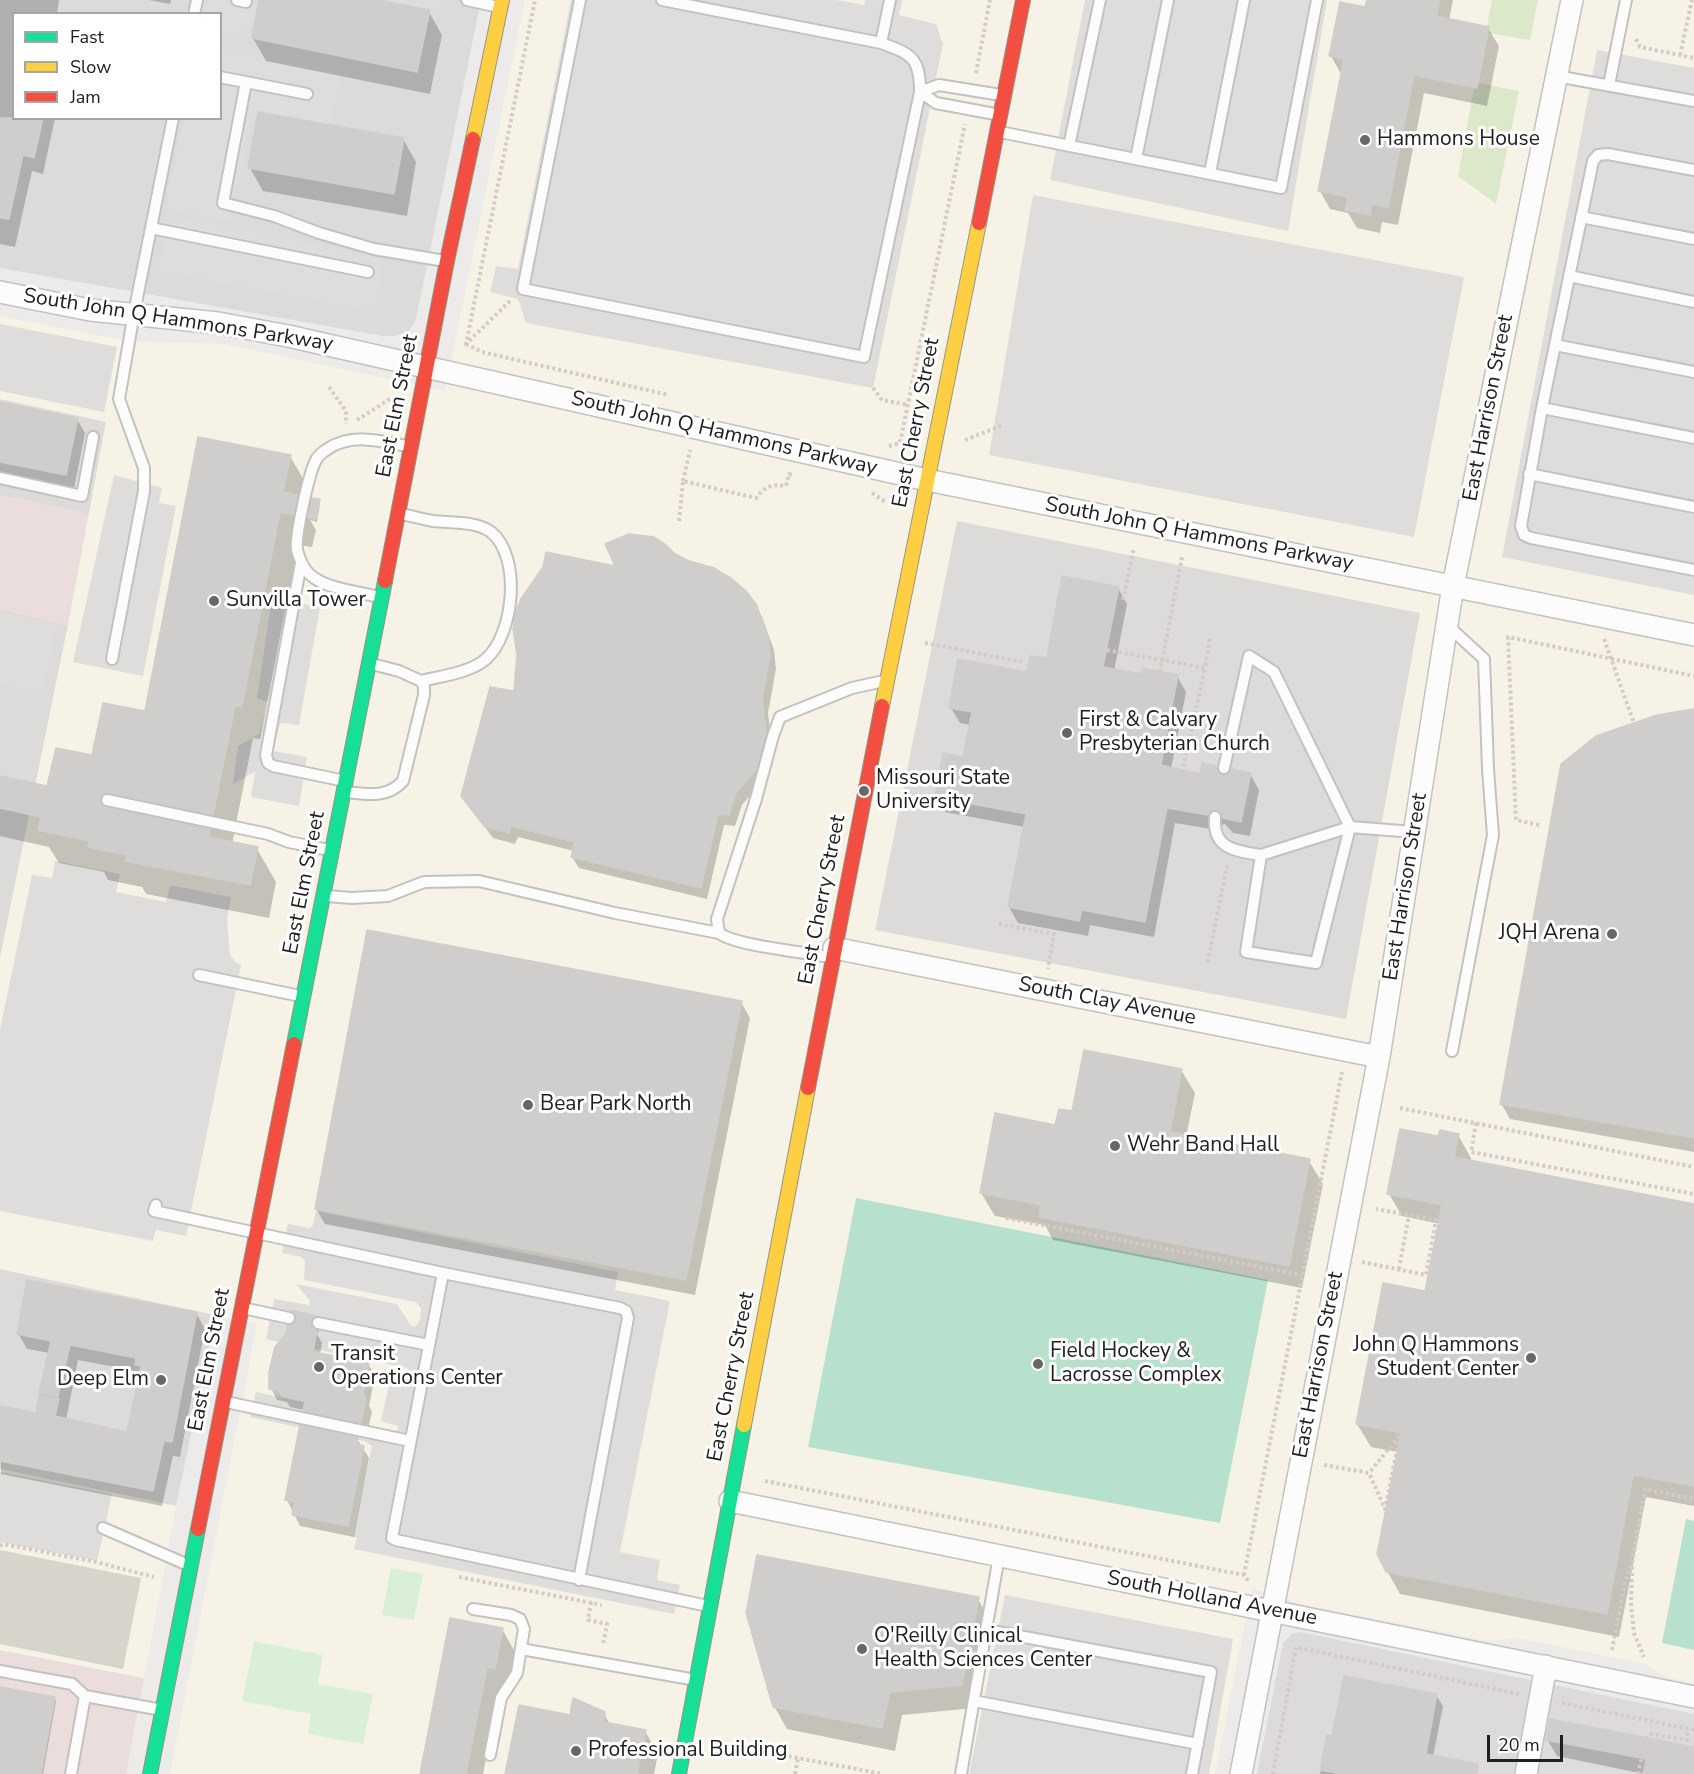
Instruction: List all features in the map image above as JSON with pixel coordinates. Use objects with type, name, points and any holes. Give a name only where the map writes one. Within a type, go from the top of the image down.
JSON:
[{"type":"street","name":"East Cherry Street","points":[[678,1774],[834,953],[1023,0]]},
{"type":"street","name":"East Harrison Street","points":[[1241,1774],[1379,1057],[1454,586],[1572,0]]},
{"type":"street","name":"East Elm Street","points":[[150,1774],[447,261],[501,4]]},
{"type":"street","name":"South John Q Hammons Parkway","points":[[0,292],[90,310],[218,323],[288,336],[927,480],[1694,635]]},
{"type":"street","name":"South Clay Avenue","points":[[834,953],[1379,1057]]},
{"type":"street","name":"South Holland Avenue","points":[[730,1501],[1694,1697]]},
{"type":"street","points":[[1526,1774],[1546,1666]]},
{"type":"lane","points":[[466,0],[501,4]]},
{"type":"lane","points":[[580,0],[523,289],[864,357],[920,92],[920,73],[914,61],[905,52],[881,43],[662,0]]},
{"type":"lane","points":[[881,43],[890,0]]},
{"type":"lane","points":[[1069,146],[1100,0]]},
{"type":"lane","points":[[1136,159],[1168,0]]},
{"type":"lane","points":[[1210,173],[1244,0]]},
{"type":"lane","points":[[997,131],[1281,188],[1317,0]]},
{"type":"lane","points":[[1609,85],[1626,0]]},
{"type":"lane","points":[[1556,76],[1694,101]]},
{"type":"lane","points":[[222,77],[307,94]]},
{"type":"lane","points":[[246,82],[223,203],[274,216],[319,233],[374,249],[447,261]]},
{"type":"lane","points":[[920,92],[939,86],[1004,96]]},
{"type":"lane","points":[[920,92],[936,103],[1000,115]]},
{"type":"lane","points":[[112,659],[144,491],[144,468],[119,399],[173,120]]},
{"type":"lane","points":[[1694,170],[1608,154],[1598,155],[1591,168],[1529,474],[1521,526],[1524,535],[1531,538],[1694,570]]},
{"type":"lane","points":[[1581,217],[1694,239]]},
{"type":"lane","points":[[151,228],[368,272]]},
{"type":"lane","points":[[1569,276],[1694,302]]},
{"type":"lane","points":[[1555,345],[1694,372]]},
{"type":"lane","points":[[1542,408],[1694,438]]},
{"type":"lane","points":[[0,478],[82,496],[93,437]]},
{"type":"lane","points":[[382,598],[325,584],[311,577],[302,563],[297,547],[299,528],[316,458],[327,449],[343,441],[362,439],[411,447]]},
{"type":"lane","points":[[1529,474],[1694,507]]},
{"type":"lane","points":[[399,513],[484,528],[492,533],[507,554],[511,575],[509,609],[492,652],[485,660],[472,667],[421,681]]},
{"type":"lane","points":[[302,563],[266,755],[268,763],[373,795],[397,788],[403,781],[424,695],[424,686],[421,681],[399,671],[369,663]]},
{"type":"lane","points":[[1447,624],[1484,659],[1493,835],[1452,1051]]},
{"type":"lane","points":[[1224,768],[1249,656],[1274,672],[1350,827],[1316,963],[1246,952],[1261,855]]},
{"type":"lane","points":[[834,953],[740,942],[725,938],[720,933],[717,919],[780,717],[852,688],[887,681]]},
{"type":"lane","points":[[107,800],[332,850]]},
{"type":"lane","points":[[1215,817],[1214,826],[1222,843],[1232,850],[1261,855],[1350,827],[1414,832]]},
{"type":"lane","points":[[323,896],[352,898],[388,896],[424,882],[479,881],[615,913],[720,933]]},
{"type":"lane","points":[[199,975],[304,996]]},
{"type":"lane","points":[[156,1204],[154,1211],[626,1311],[628,1318],[579,1580]]},
{"type":"lane","points":[[443,1273],[392,1538],[710,1607]]},
{"type":"lane","points":[[242,1308],[289,1318]]},
{"type":"lane","points":[[318,1323],[429,1345]]},
{"type":"lane","points":[[223,1402],[410,1441]]},
{"type":"lane","points":[[103,1528],[190,1567]]},
{"type":"lane","points":[[961,1774],[999,1556]]},
{"type":"lane","points":[[473,1609],[511,1615],[520,1619],[524,1629],[518,1673],[501,1698],[490,1755]]},
{"type":"lane","points":[[987,1630],[1212,1672],[1192,1774]]},
{"type":"lane","points":[[521,1649],[696,1680]]},
{"type":"lane","points":[[0,1671],[72,1684],[86,1696],[162,1710]]},
{"type":"lane","points":[[71,1774],[86,1696]]},
{"type":"lane","points":[[974,1701],[1198,1744]]},
{"type":"path","points":[[466,344],[535,0]]},
{"type":"path","points":[[972,91],[990,0]]},
{"type":"path","points":[[1680,55],[1692,0]]},
{"type":"path","points":[[1634,33],[1640,47],[1694,58]]},
{"type":"path","points":[[884,447],[900,443],[968,109]]},
{"type":"path","points":[[466,344],[513,297]]},
{"type":"path","points":[[466,344],[482,352],[677,397]]},
{"type":"path","points":[[329,387],[346,411],[346,427]]},
{"type":"path","points":[[873,388],[882,400],[908,405]]},
{"type":"path","points":[[965,440],[1001,426]]},
{"type":"path","points":[[679,521],[683,481],[690,450]]},
{"type":"path","points":[[683,481],[756,498],[763,489],[773,484],[786,486],[789,474],[799,477]]},
{"type":"path","points":[[863,491],[874,494],[887,503]]},
{"type":"path","points":[[1124,600],[1134,547]]},
{"type":"path","points":[[1160,672],[1182,557]]},
{"type":"path","points":[[1539,825],[1516,820],[1508,637],[1694,676]]},
{"type":"path","points":[[1199,777],[1182,773],[1210,639]]},
{"type":"path","points":[[1604,639],[1634,723]]},
{"type":"path","points":[[925,643],[1023,662]]},
{"type":"path","points":[[1107,650],[1205,668]]},
{"type":"path","points":[[1208,962],[1227,865]]},
{"type":"path","points":[[999,924],[1054,934],[1048,970]]},
{"type":"path","points":[[1252,1588],[1244,1575],[1342,1072]]},
{"type":"path","points":[[1400,1108],[1694,1167]]},
{"type":"path","points":[[1476,1123],[1471,1152],[1694,1194]]},
{"type":"path","points":[[1361,1262],[1426,1275],[1436,1220],[1376,1209]]},
{"type":"path","points":[[1400,1269],[1410,1215]]},
{"type":"path","points":[[1006,1218],[1302,1275]]},
{"type":"path","points":[[1400,1435],[1385,1509],[1369,1473],[1388,1450],[1400,1435]]},
{"type":"path","points":[[1324,1465],[1369,1473]]},
{"type":"path","points":[[765,1481],[1244,1575]]},
{"type":"path","points":[[1644,1657],[1634,1633],[1631,1604],[1632,1563],[1645,1489],[1694,1499]]},
{"type":"path","points":[[0,1546],[3,1544],[15,1546],[154,1577]]},
{"type":"path","points":[[1612,1650],[1625,1582],[1632,1563]]},
{"type":"path","points":[[459,1577],[613,1606]]},
{"type":"path","points":[[591,1602],[588,1620],[607,1624],[603,1645]]},
{"type":"path","points":[[1273,1774],[1296,1647],[1694,1730]]},
{"type":"path","points":[[1638,1774],[1645,1742],[1651,1734],[1687,1740],[1688,1729]]},
{"type":"path","points":[[711,1742],[883,1774]]},
{"type":"path","points":[[795,1774],[798,1758]]},
{"type":"shaded area","points":[[0,0],[481,0],[416,319],[408,332],[395,336],[383,336],[0,268]]},
{"type":"shaded area","points":[[208,0],[258,0],[253,22],[248,22],[244,40],[222,35],[222,12],[205,12]]},
{"type":"shaded area","points":[[381,0],[440,0],[441,7],[434,11]]},
{"type":"shaded area","name":"Missouri State University","points":[[525,0],[1694,0],[1694,1683],[1666,1677],[1645,1664],[1518,1638],[1489,1641],[1305,1605],[1252,1588],[1215,1774],[170,1774],[257,1324],[0,1269],[0,958],[68,625],[106,422],[0,399],[0,316],[142,342],[224,344],[445,391]]},
{"type":"shaded area","points":[[571,0],[836,0],[864,5],[865,0],[902,0],[899,15],[936,24],[943,44],[873,388],[526,323],[518,299],[490,292],[496,266],[518,269]]},
{"type":"shaded area","points":[[1085,0],[1327,0],[1288,231],[1050,180]]},
{"type":"shaded area","points":[[222,48],[342,72],[329,129],[253,116],[230,221],[165,208],[183,120],[222,120]]},
{"type":"shaded area","points":[[1597,50],[1694,68],[1694,595],[1502,557]]},
{"type":"shaded area","points":[[1033,195],[1464,277],[1414,537],[989,455]]},
{"type":"shaded area","points":[[170,216],[384,259],[373,311],[158,270]]},
{"type":"shaded area","points":[[0,324],[117,347],[104,412],[0,391]]},
{"type":"shaded area","points":[[0,399],[106,421],[89,514],[0,495]]},
{"type":"shaded area","points":[[114,475],[162,488],[159,503],[176,506],[143,676],[73,662]]},
{"type":"shaded area","points":[[0,495],[89,514],[68,625],[0,609]]},
{"type":"shaded area","points":[[957,521],[1420,613],[1346,1019],[875,930]]},
{"type":"shaded area","points":[[272,598],[320,607],[299,725],[280,723],[273,751],[307,757],[299,806],[251,797],[255,772],[233,784],[238,746],[259,734],[268,702],[257,698]]},
{"type":"shaded area","points":[[0,609],[68,625],[0,958]]},
{"type":"shaded area","points":[[0,613],[56,624],[42,692],[0,683]]},
{"type":"shaded area","points":[[55,861],[120,874],[116,892],[166,902],[170,885],[231,897],[227,918],[230,954],[234,961],[241,965],[186,1236],[156,1230],[153,1241],[0,1211],[0,1030],[32,875],[52,878]]},
{"type":"shaded area","points":[[316,1211],[618,1272],[615,1290],[670,1301],[620,1552],[660,1560],[657,1580],[680,1585],[674,1614],[354,1549],[357,1538],[353,1537],[372,1446],[364,1441],[250,1417],[256,1392],[338,1410],[344,1421],[396,1431],[398,1426],[381,1421],[392,1371],[408,1375],[410,1372],[407,1368],[266,1339],[274,1299],[309,1305],[310,1301],[296,1284],[397,1304],[411,1326],[415,1327],[420,1320],[421,1309],[416,1302],[304,1280],[305,1261],[301,1257],[282,1253],[288,1224],[309,1228],[313,1225]]},
{"type":"shaded area","points":[[0,1269],[216,1315],[176,1506],[0,1469]]},
{"type":"shaded area","points":[[0,1469],[176,1506],[144,1678],[0,1650]]},
{"type":"shaded area","points":[[0,1472],[112,1494],[97,1561],[0,1542]]},
{"type":"shaded area","points":[[0,1550],[141,1578],[123,1669],[0,1644]]},
{"type":"shaded area","points":[[1005,1595],[1233,1639],[1209,1774],[969,1774]]},
{"type":"shaded area","points":[[1300,1632],[1694,1714],[1694,1774],[1257,1774],[1283,1643],[1292,1634]]},
{"type":"shaded area","points":[[0,1650],[144,1678],[126,1774],[0,1774]]},
{"type":"shaded area","points":[[1546,1720],[1643,1735],[1636,1774],[1536,1774]]},
{"type":"green space","points":[[1492,0],[1538,0],[1530,40],[1488,33],[1489,27],[1487,26]]},
{"type":"green space","points":[[1478,83],[1519,91],[1496,204],[1458,176],[1474,88],[1477,88]]},
{"type":"green space","name":"Field Hockey & Lacrosse Complex","points":[[856,1198],[1268,1280],[1220,1523],[808,1447]]},
{"type":"green space","points":[[1686,1519],[1694,1521],[1694,1650],[1662,1643]]},
{"type":"green space","points":[[391,1568],[423,1574],[414,1620],[382,1615]]},
{"type":"green space","points":[[254,1641],[323,1655],[318,1684],[373,1694],[363,1744],[308,1734],[311,1714],[242,1701]]},
{"type":"building","points":[[259,0],[378,0],[430,10],[417,72],[252,38]]},
{"type":"building","name":"Hammons House","points":[[1367,0],[1440,0],[1436,16],[1489,27],[1477,88],[1414,75],[1388,208],[1372,204],[1370,215],[1345,210],[1348,197],[1318,191],[1344,59],[1329,56],[1340,2],[1365,7]]},
{"type":"building","points":[[258,112],[404,138],[394,194],[248,168]]},
{"type":"building","points":[[0,118],[43,120],[34,158],[23,155],[9,219],[0,218]]},
{"type":"building","points":[[0,402],[78,418],[66,475],[0,462]]},
{"type":"building","points":[[198,437],[291,455],[283,492],[298,495],[293,515],[280,512],[242,707],[235,706],[213,815],[109,793],[102,795],[100,802],[105,807],[210,829],[209,837],[258,847],[250,885],[125,861],[127,855],[88,847],[89,841],[38,830],[41,817],[0,808],[0,776],[47,786],[56,748],[92,755],[103,703],[145,711]]},
{"type":"building","points":[[312,498],[320,499],[316,519],[308,518]]},
{"type":"building","points":[[629,534],[654,537],[675,554],[689,561],[714,568],[732,579],[756,604],[768,637],[770,656],[762,700],[766,732],[756,770],[736,793],[729,815],[718,814],[701,888],[571,857],[575,842],[511,826],[509,833],[485,827],[461,796],[490,687],[514,691],[517,655],[513,629],[516,611],[521,599],[543,567],[546,552],[615,566],[605,544]]},
{"type":"building","name":"First & Calvary Presbyterian Church","points":[[1062,576],[1119,587],[1103,667],[1141,674],[1142,668],[1178,675],[1161,765],[1200,774],[1202,763],[1217,766],[1219,773],[1223,775],[1229,773],[1231,769],[1251,773],[1241,822],[1223,818],[1216,810],[1211,811],[1208,815],[1167,808],[1145,922],[1082,910],[1079,921],[1008,907],[1026,814],[935,797],[943,753],[963,757],[972,712],[949,708],[958,659],[1027,672],[1030,656],[1047,658]]},
{"type":"building","name":"JQH Arena","points":[[1694,709],[1694,1138],[1500,1104],[1561,764],[1596,736],[1657,715]]},
{"type":"building","name":"Bear Park North","points":[[367,930],[742,1001],[686,1280],[315,1209]]},
{"type":"building","name":"Wehr Band Hall","points":[[1084,1050],[1182,1069],[1170,1132],[1310,1159],[1289,1266],[1039,1217],[1041,1205],[980,1193],[995,1113],[1055,1125],[1059,1109],[1072,1111]]},
{"type":"building","name":"John Q Hammons Student Center","points":[[1400,1129],[1438,1136],[1440,1130],[1459,1134],[1454,1157],[1694,1204],[1694,1486],[1633,1475],[1607,1614],[1386,1572],[1377,1554],[1401,1433],[1356,1424],[1383,1283],[1425,1291],[1442,1205],[1387,1194]]},
{"type":"building","name":"Deep Elm","points":[[27,1280],[197,1312],[172,1442],[164,1441],[153,1491],[0,1461],[0,1406],[36,1413],[39,1395],[59,1399],[55,1416],[127,1432],[141,1366],[135,1365],[136,1358],[70,1345],[58,1397],[39,1393],[51,1341],[17,1334]]},
{"type":"building","name":"Transit Operations Center","points":[[291,1310],[315,1316],[311,1322],[313,1328],[317,1330],[313,1352],[369,1362],[363,1393],[366,1399],[361,1423],[303,1411],[305,1401],[282,1396],[279,1391],[269,1389],[269,1372],[275,1347],[286,1334],[288,1325],[292,1325],[296,1320],[296,1315]]},
{"type":"building","points":[[300,1425],[358,1438],[357,1444],[364,1446],[348,1526],[292,1515],[295,1502],[285,1500]]},
{"type":"building","name":"O'Reilly Clinical Health Sciences Center","points":[[757,1555],[979,1597],[962,1685],[890,1692],[882,1728],[773,1707],[746,1613]]},
{"type":"building","points":[[450,1618],[503,1628],[495,1669],[487,1667],[466,1774],[420,1774]]},
{"type":"building","points":[[1344,1676],[1437,1694],[1426,1754],[1478,1764],[1477,1774],[1341,1774],[1320,1770],[1327,1735],[1332,1736]]},
{"type":"building","points":[[0,1687],[55,1697],[41,1774],[0,1774]]},
{"type":"building","name":"Professional Building","points":[[573,1698],[605,1712],[604,1722],[646,1730],[637,1774],[505,1774],[519,1705],[570,1715]]},
{"type":"building","points":[[1550,1719],[1694,1747],[1694,1774],[1643,1774],[1646,1759],[1546,1740]]},
{"type":"traffic: fast","points":[[294,1044],[385,581]]},
{"type":"traffic: fast","points":[[679,1774],[744,1425]]},
{"type":"traffic: fast","points":[[150,1774],[198,1529]]},
{"type":"traffic: slow","points":[[473,139],[502,0]]},
{"type":"traffic: slow","points":[[882,706],[979,223]]},
{"type":"traffic: slow","points":[[744,1425],[808,1088]]},
{"type":"traffic: jam","points":[[979,223],[1023,0]]},
{"type":"traffic: jam","points":[[385,581],[473,139]]},
{"type":"traffic: jam","points":[[808,1088],[882,706]]},
{"type":"traffic: jam","points":[[198,1529],[294,1044]]},
{"type":"place","name":"Hammons House","points":[[1365,140]]},
{"type":"place","name":"Sunvilla Tower","points":[[214,601]]},
{"type":"place","name":"First & Calvary Presbyterian Church","points":[[1067,733]]},
{"type":"place","name":"Missouri State University","points":[[864,791]]},
{"type":"place","name":"JQH Arena","points":[[1612,934]]},
{"type":"place","name":"Bear Park North","points":[[528,1105]]},
{"type":"place","name":"Wehr Band Hall","points":[[1115,1146]]},
{"type":"place","name":"John Q Hammons Student Center","points":[[1531,1358]]},
{"type":"place","name":"Field Hockey & Lacrosse Complex","points":[[1038,1364]]},
{"type":"place","name":"Transit Operations Center","points":[[319,1367]]},
{"type":"place","name":"Deep Elm","points":[[161,1380]]},
{"type":"place","name":"O'Reilly Clinical Health Sciences Center","points":[[862,1649]]},
{"type":"place","name":"Professional Building","points":[[576,1751]]}]
